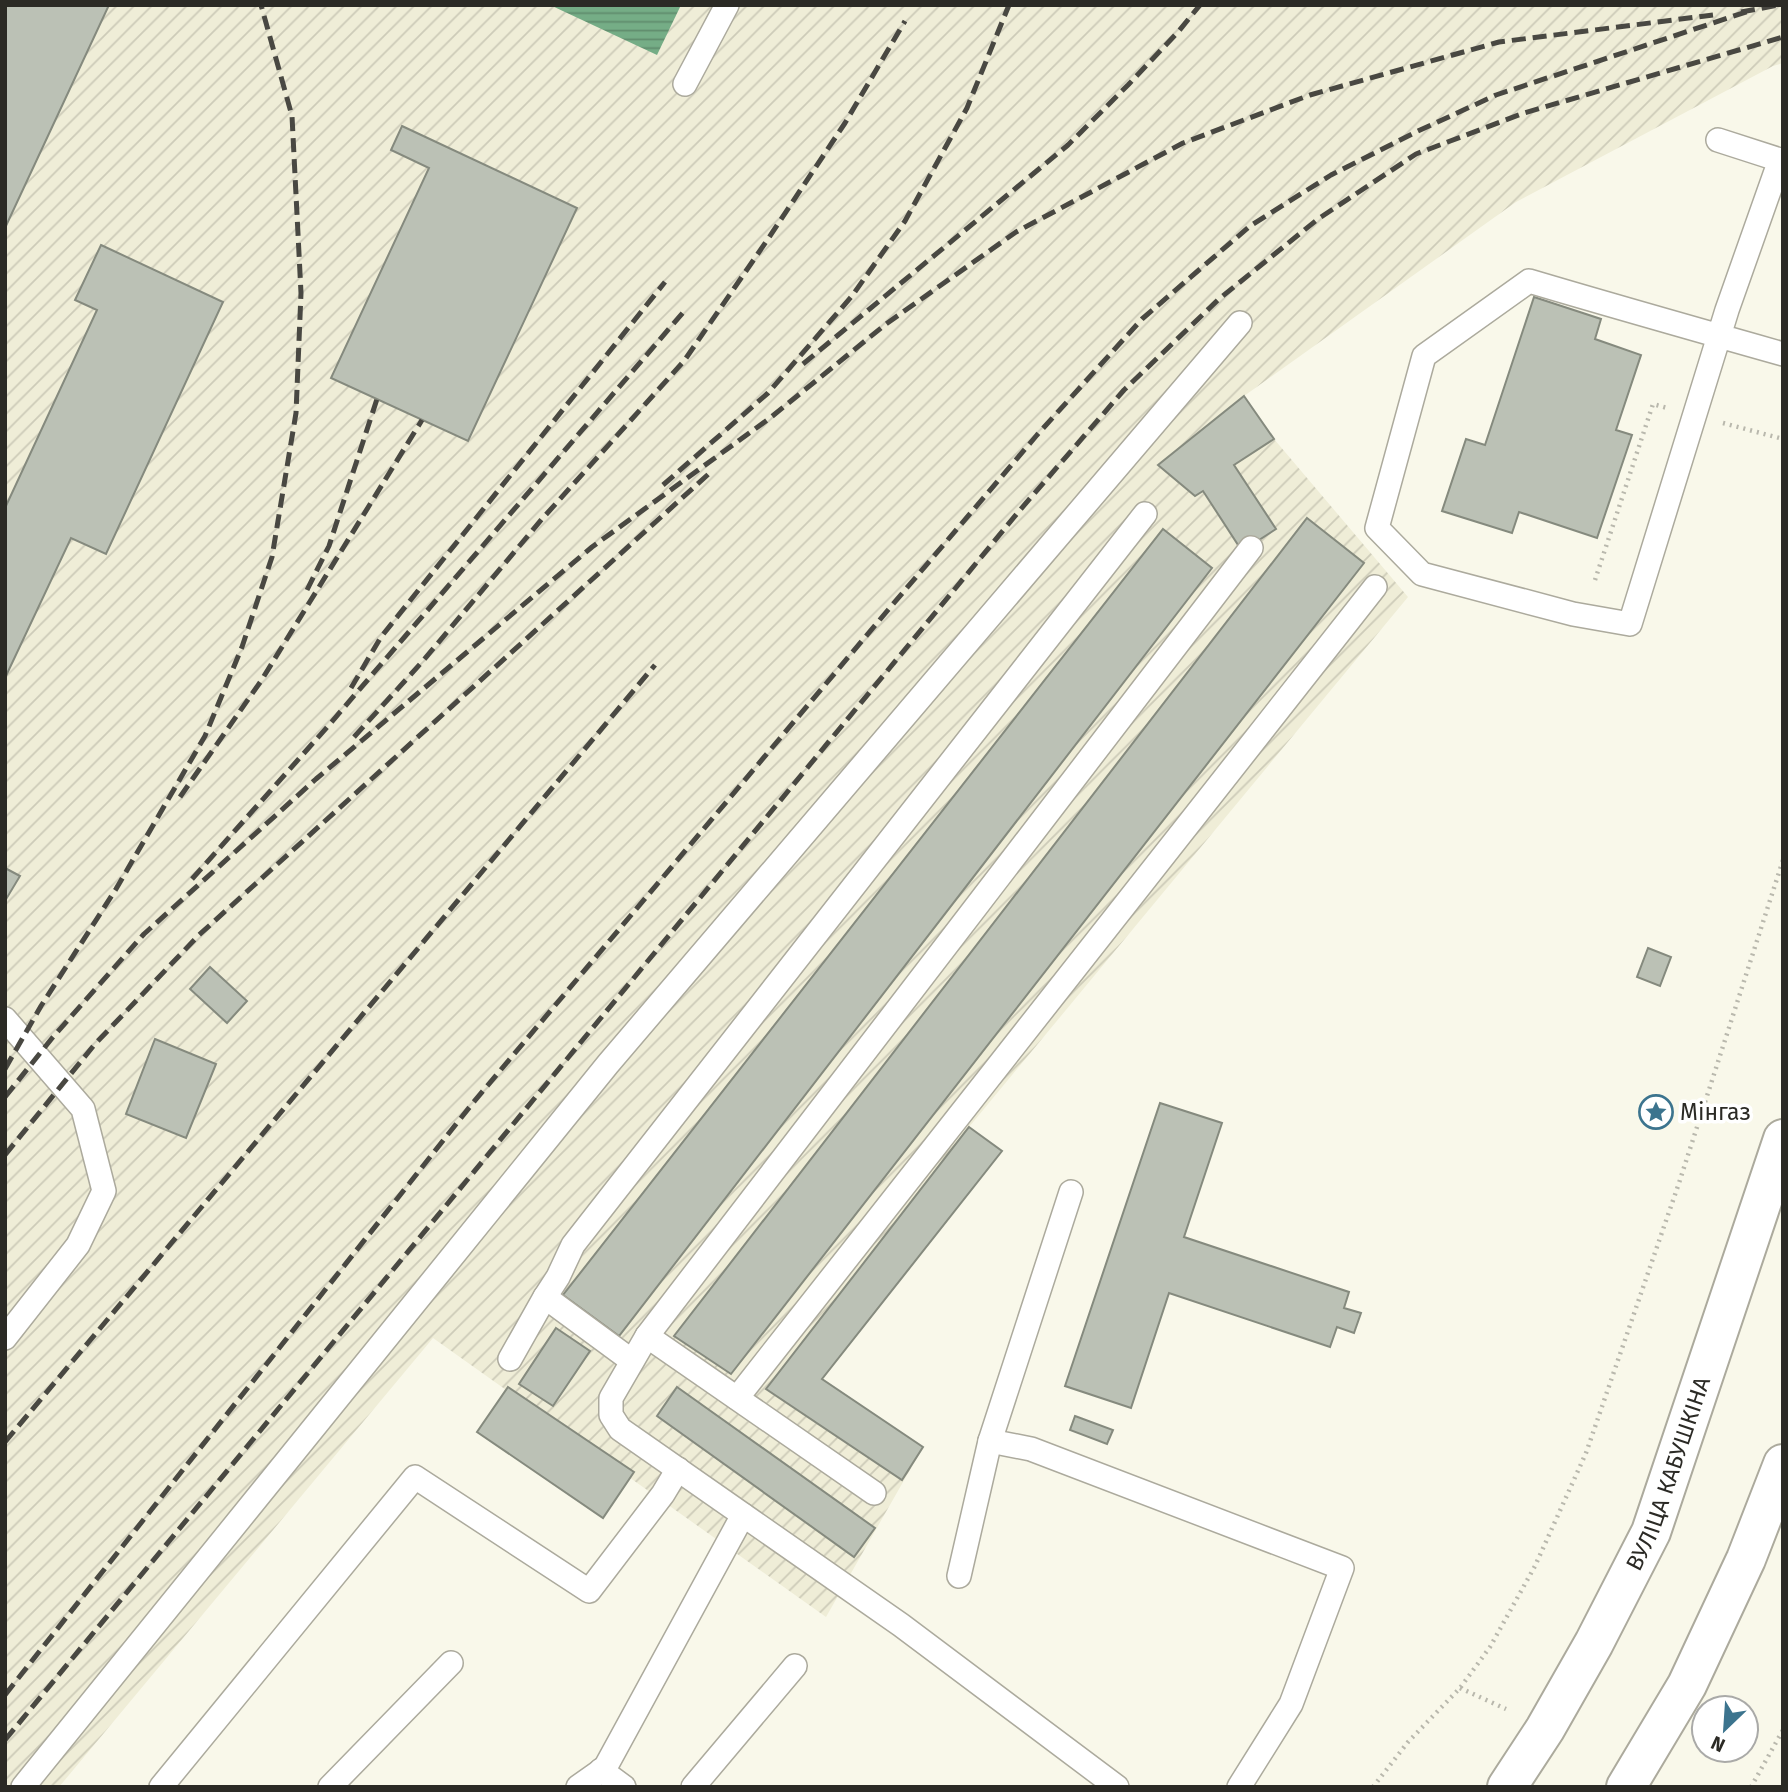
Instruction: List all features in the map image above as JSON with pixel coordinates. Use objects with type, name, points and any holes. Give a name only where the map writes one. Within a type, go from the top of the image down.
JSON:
[{"type":"main road","name":"ВУЛІЦА КАБУШКІНА","points":[[1507,1787],[1545,1729],[1594,1643],[1651,1532],[1783,1139]]},
{"type":"main road","points":[[1626,1787],[1687,1685],[1746,1559],[1783,1464]]},
{"type":"lane","points":[[684,84],[727,5]]},
{"type":"lane","points":[[1718,139],[1781,160],[1727,310],[1719,336],[1630,624],[1573,614],[1422,574],[1377,528],[1424,356],[1529,281],[1719,336],[1783,354]]},
{"type":"lane","points":[[23,1787],[608,1064],[1240,323]]},
{"type":"lane","points":[[510,1359],[558,1277],[573,1245],[1145,514]]},
{"type":"lane","points":[[1117,1787],[901,1625],[621,1429],[611,1415],[611,1398],[647,1336],[1251,548]]},
{"type":"lane","points":[[737,1398],[1375,587]]},
{"type":"lane","points":[[5,1019],[83,1109],[104,1191],[78,1245],[5,1338]]},
{"type":"lane","points":[[959,1576],[990,1441],[1071,1192]]},
{"type":"lane","points":[[545,1297],[632,1361]]},
{"type":"lane","points":[[647,1336],[874,1493]]},
{"type":"lane","points":[[990,1441],[1031,1449],[1342,1568],[1291,1704],[1238,1787]]},
{"type":"lane","points":[[161,1787],[415,1477],[589,1591],[663,1494],[678,1469]]},
{"type":"lane","points":[[578,1787],[604,1768],[743,1515]]},
{"type":"lane","points":[[330,1787],[451,1663]]},
{"type":"lane","points":[[694,1787],[795,1666]]},
{"type":"lane","points":[[601,1770],[624,1787]]},
{"type":"path","points":[[1373,1787],[1408,1742],[1460,1688],[1490,1647],[1535,1566],[1586,1453],[1679,1183],[1783,860]]},
{"type":"path","points":[[1460,1688],[1506,1709]]},
{"type":"path","points":[[1751,1787],[1783,1730]]},
{"type":"shaded area","points":[[5,5],[1783,5],[1783,63],[1516,202],[1244,396],[1274,439],[1408,597],[969,1127],[1002,1151],[823,1379],[923,1447],[826,1617],[433,1338],[59,1787],[5,1787]]},
{"type":"shaded area","points":[[550,5],[681,5],[657,55]]},
{"type":"building","points":[[5,5],[109,5],[5,228]]},
{"type":"building","points":[[402,126],[577,208],[468,441],[331,378],[429,168],[391,150]]},
{"type":"building","points":[[101,245],[223,302],[106,554],[71,538],[5,678],[5,508],[97,310],[75,300]]},
{"type":"building","points":[[1534,297],[1601,319],[1595,339],[1641,355],[1616,430],[1632,435],[1597,538],[1519,512],[1512,533],[1442,511],[1466,439],[1485,445]]},
{"type":"building","points":[[1244,396],[1274,439],[1234,465],[1276,529],[1242,551],[1203,491],[1195,496],[1158,465]]},
{"type":"building","points":[[1307,518],[1364,563],[731,1374],[674,1336]]},
{"type":"building","points":[[1163,529],[1212,568],[619,1336],[563,1295]]},
{"type":"building","points":[[5,868],[20,876],[5,901]]},
{"type":"building","points":[[1648,948],[1671,957],[1660,986],[1637,977]]},
{"type":"building","points":[[210,967],[247,1001],[227,1023],[190,989]]},
{"type":"building","points":[[155,1039],[216,1064],[186,1138],[126,1114]]},
{"type":"building","points":[[1160,1103],[1222,1123],[1184,1237],[1349,1292],[1344,1308],[1361,1313],[1354,1333],[1337,1327],[1330,1347],[1169,1293],[1131,1408],[1065,1386]]},
{"type":"building","points":[[969,1127],[1002,1151],[822,1379],[923,1447],[902,1480],[766,1389]]},
{"type":"building","points":[[556,1328],[590,1351],[553,1406],[519,1384]]},
{"type":"building","points":[[508,1387],[634,1472],[603,1518],[477,1432]]},
{"type":"building","points":[[677,1387],[875,1528],[854,1557],[657,1416]]},
{"type":"building","points":[[1075,1416],[1113,1430],[1107,1444],[1070,1430]]},
{"type":"railway","points":[[5,1069],[41,1006],[116,889],[205,736],[242,647],[272,557],[296,413],[301,293],[292,116],[261,5]]},
{"type":"railway","points":[[663,485],[768,393],[852,296],[905,221],[967,108],[1009,5]]},
{"type":"railway","points":[[803,364],[1068,145],[1178,32],[1200,5]]},
{"type":"railway","points":[[1741,12],[1779,5]]},
{"type":"railway","points":[[5,1695],[472,1104],[1037,435],[1142,319],[1250,226],[1331,175],[1496,95],[1749,11]]},
{"type":"railway","points":[[5,1097],[53,1037],[144,934],[316,779],[592,547],[770,418],[886,324],[1016,232],[1183,143],[1310,95],[1499,42],[1713,15]]},
{"type":"railway","points":[[354,737],[422,662],[542,519],[684,361],[845,123],[905,21]]},
{"type":"railway","points":[[5,1740],[1020,510],[1124,390],[1219,299],[1318,219],[1416,154],[1524,113],[1783,37]]},
{"type":"railway","points":[[351,688],[381,637],[665,282]]},
{"type":"railway","points":[[192,879],[329,725],[686,309]]},
{"type":"railway","points":[[307,590],[329,546],[377,399]]},
{"type":"railway","points":[[180,797],[261,681],[422,420]]},
{"type":"railway","points":[[5,1155],[95,1044],[199,935],[713,470]]},
{"type":"railway","points":[[5,1442],[655,665]]},
{"type":"place","name":"Мінгаз","points":[[1656,1112]]}]
